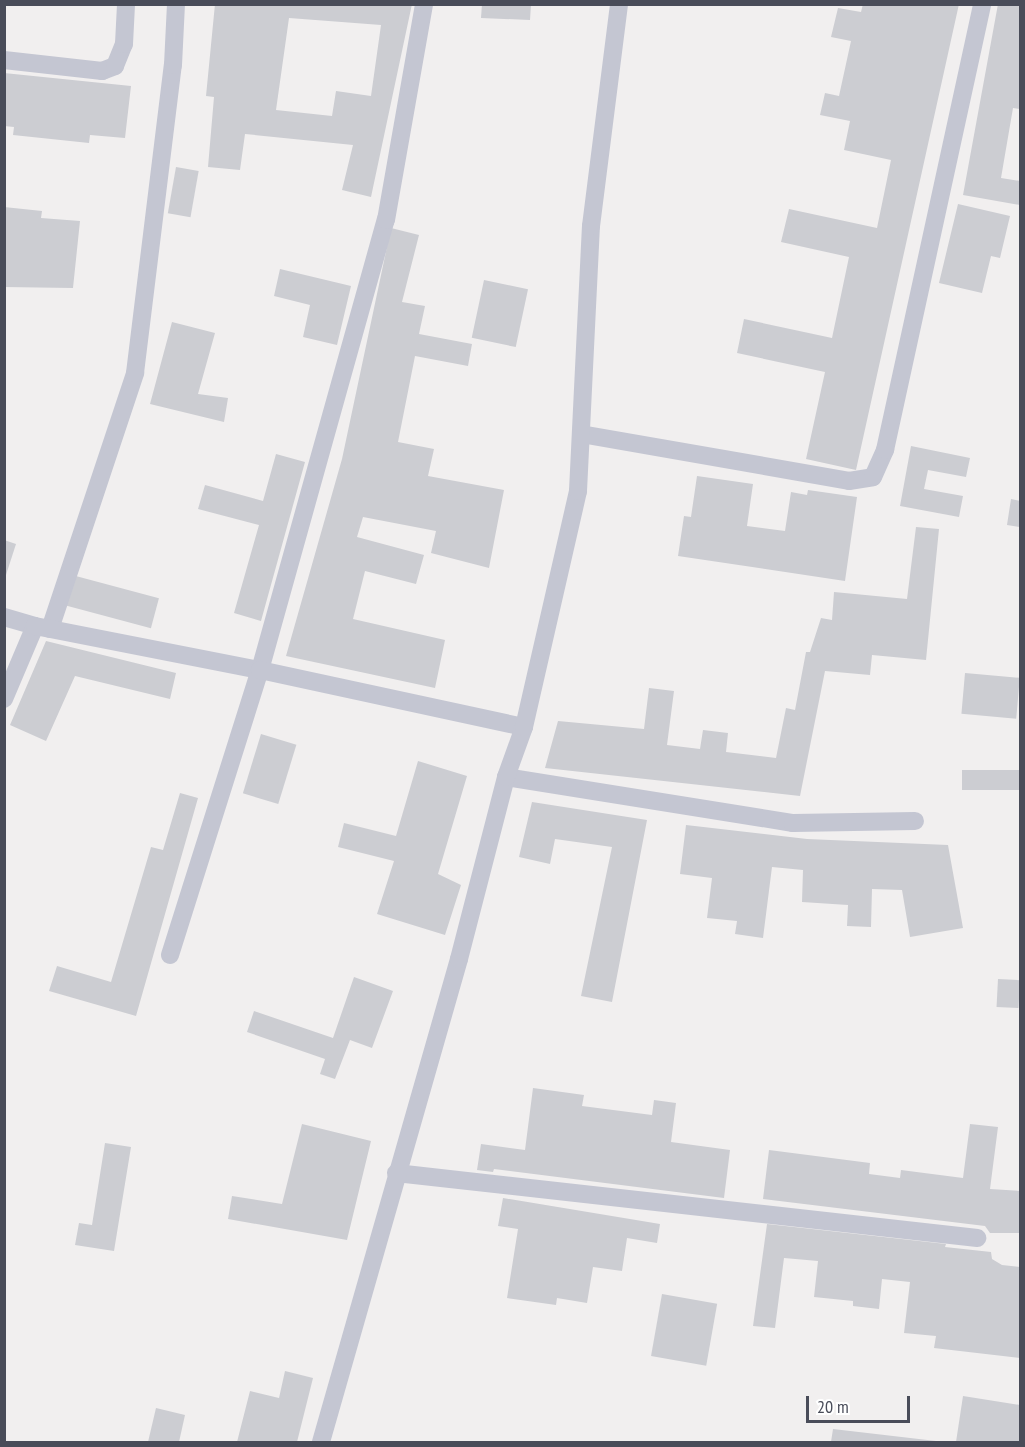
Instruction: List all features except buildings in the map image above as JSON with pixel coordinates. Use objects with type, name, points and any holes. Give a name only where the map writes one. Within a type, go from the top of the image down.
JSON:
[{"type":"lane","points":[[4,60],[102,71],[115,66],[124,44],[126,4]]},
{"type":"lane","points":[[4,699],[43,627],[135,373],[177,4]]},
{"type":"lane","points":[[170,955],[260,670],[386,220],[424,4]]},
{"type":"lane","points":[[321,1443],[396,1173],[459,959],[506,777],[524,727],[578,491],[591,226],[619,4]]},
{"type":"lane","points":[[581,434],[849,481],[873,477],[885,450],[982,4]]},
{"type":"lane","points":[[4,617],[524,727]]},
{"type":"lane","points":[[506,777],[793,823],[915,821]]},
{"type":"lane","points":[[396,1173],[977,1238]]}]
